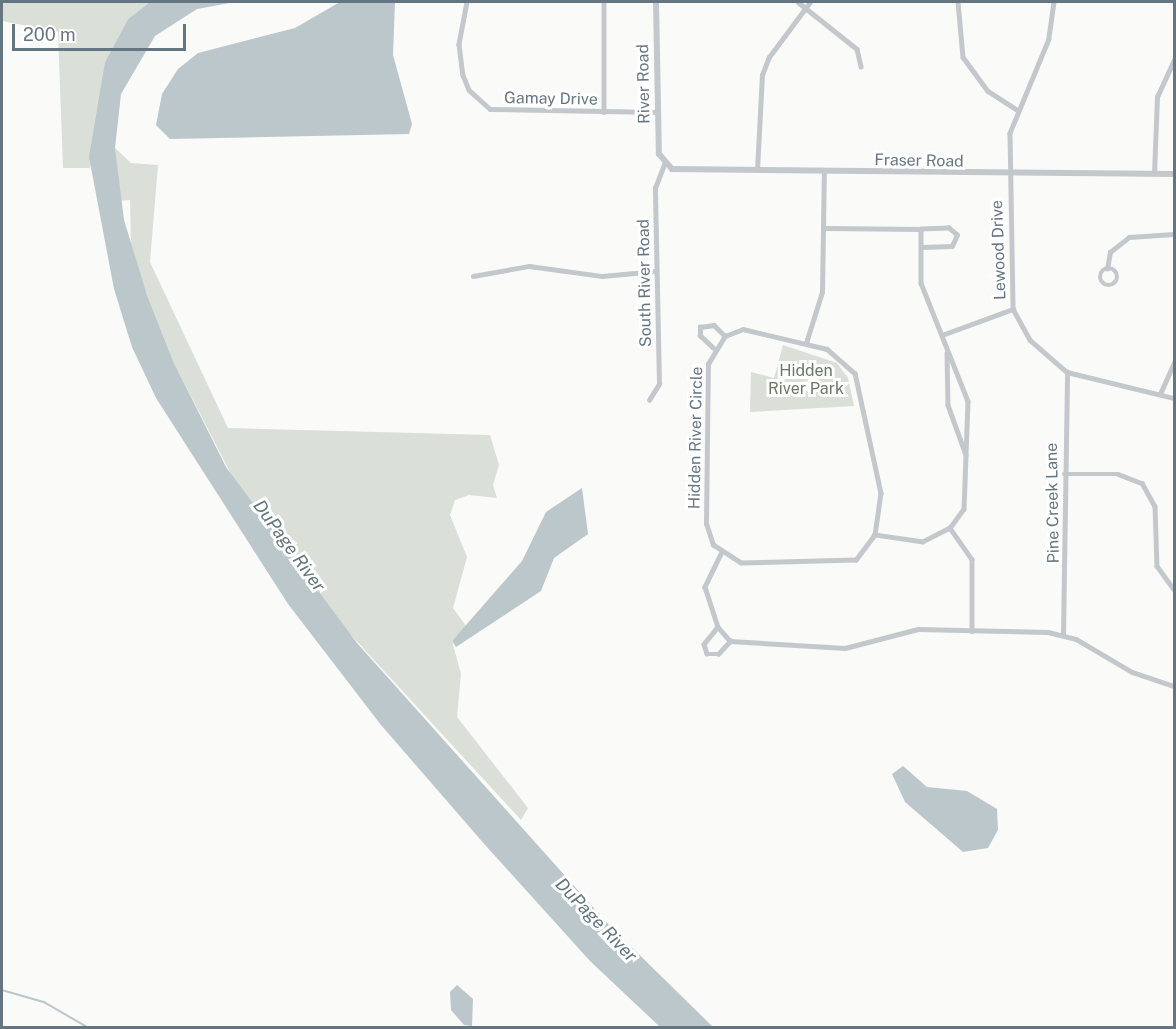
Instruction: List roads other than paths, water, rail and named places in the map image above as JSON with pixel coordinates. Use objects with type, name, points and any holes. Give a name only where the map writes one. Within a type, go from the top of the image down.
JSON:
[{"type":"street","name":"Gamay Drive","points":[[467,2],[460,28],[461,60],[479,101],[504,111],[658,112]]},
{"type":"street","points":[[604,2],[604,112]]},
{"type":"street","name":"River Road","points":[[656,2],[658,112],[664,164]]},
{"type":"street","points":[[798,2],[857,49],[861,67]]},
{"type":"street","points":[[757,170],[762,75],[769,57],[810,2]]},
{"type":"street","points":[[958,2],[963,57],[988,91],[1017,109]]},
{"type":"street","name":"Lewood Drive","points":[[1054,2],[1049,39],[1017,109],[1010,175],[1013,309],[1030,340],[1068,372],[1174,398]]},
{"type":"street","points":[[1154,174],[1156,105],[1174,60]]},
{"type":"street","name":"Fraser Road","points":[[664,164],[672,169],[1010,175],[1174,174]]},
{"type":"street","name":"South River Road","points":[[649,400],[659,384],[655,188],[664,164]]},
{"type":"street","points":[[806,343],[822,292],[825,228],[824,171]]},
{"type":"street","points":[[825,228],[949,228],[957,235],[952,246],[921,247]]},
{"type":"street","points":[[875,535],[923,542],[950,528],[968,495],[968,401],[921,283],[921,229]]},
{"type":"street","points":[[1107,269],[1110,252],[1129,237],[1174,234]]},
{"type":"street","points":[[473,276],[529,266],[602,276],[656,271]]},
{"type":"street","points":[[942,335],[1013,309]]},
{"type":"street","points":[[713,348],[700,327],[714,325],[724,336],[752,329],[806,343],[842,358],[858,381],[867,447],[880,487],[875,535],[856,560],[841,564],[741,563],[721,554],[705,587],[718,627],[730,641],[845,648],[918,629],[1063,634],[1147,680],[1174,686]]},
{"type":"street","name":"Hidden River Circle","points":[[721,554],[706,524],[706,384],[713,348],[724,336]]},
{"type":"street","points":[[947,350],[948,405],[967,458]]},
{"type":"street","points":[[1160,394],[1174,362]]},
{"type":"street","name":"Pine Creek Lane","points":[[1063,634],[1064,474],[1068,372]]},
{"type":"street","points":[[1064,474],[1118,474],[1142,483],[1155,506],[1157,566],[1174,589]]},
{"type":"street","points":[[950,528],[972,559],[972,631]]},
{"type":"street","points":[[718,627],[704,644],[707,654],[718,654],[730,641]]},
{"type":"water","name":"DuPage River","points":[[150,2],[235,2],[197,9],[155,36],[121,94],[115,148],[124,220],[147,295],[173,361],[226,467],[357,643],[609,925],[713,1027],[660,1027],[590,961],[486,846],[381,725],[288,604],[156,398],[132,347],[114,289],[89,157],[105,62],[128,19]]},
{"type":"water","points":[[340,2],[395,2],[393,55],[412,124],[409,134],[170,139],[156,125],[162,94],[178,69],[198,53],[295,28]]},
{"type":"water","points":[[582,488],[588,534],[554,558],[541,591],[456,647],[452,641],[522,561],[546,512]]},
{"type":"water","points":[[903,766],[927,787],[967,791],[997,809],[998,830],[988,848],[963,852],[905,802],[892,774]]},
{"type":"water","points":[[457,985],[473,999],[472,1026],[464,1025],[451,1010],[450,992]]},
{"type":"waterway","points":[[2,990],[44,1002],[89,1028]]},
{"type":"park label","name":"Hidden River Park","points":[[806,380]]}]
